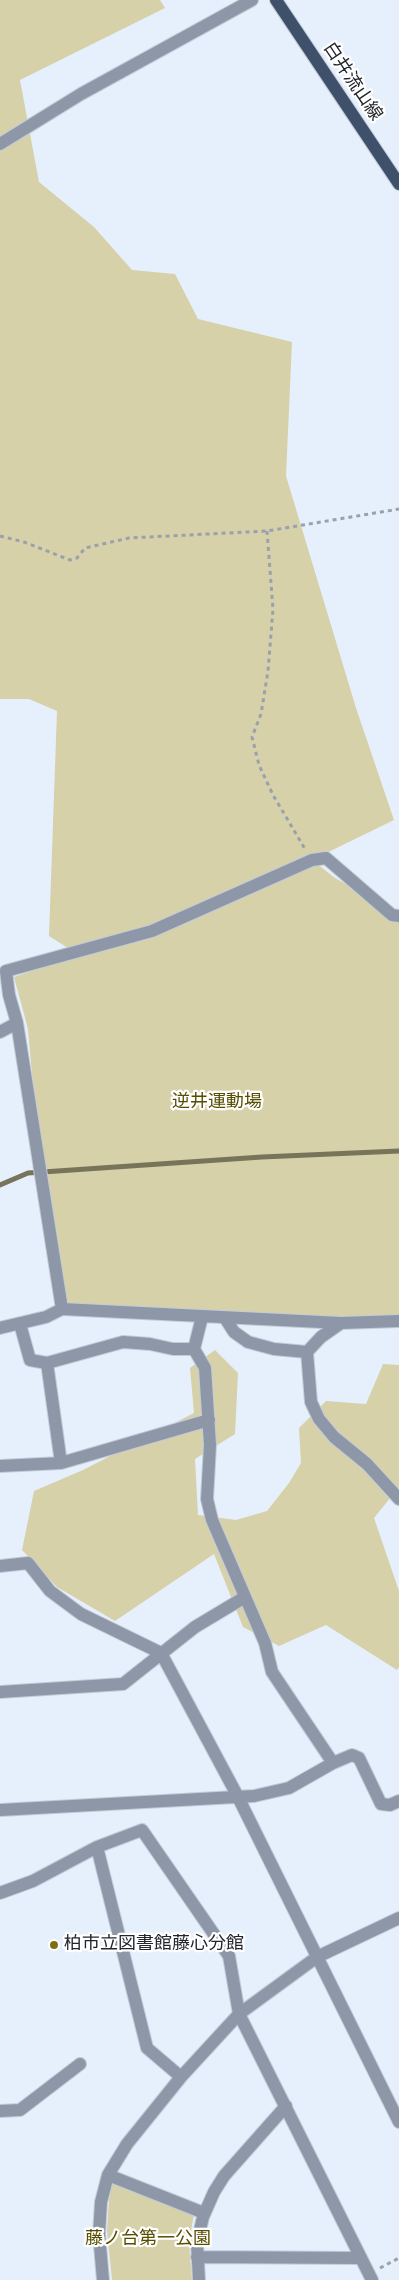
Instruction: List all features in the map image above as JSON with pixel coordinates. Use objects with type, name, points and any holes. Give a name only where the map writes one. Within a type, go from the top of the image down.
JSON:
[{"type":"main road","name":"白井流山線","points":[[276,0],[399,184]]},
{"type":"street","points":[[0,144],[81,94],[252,0]]},
{"type":"street","points":[[62,1309],[17,1023],[9,995],[6,971],[152,931],[312,860],[326,858],[392,915],[399,916]]},
{"type":"street","points":[[0,1032],[17,1023]]},
{"type":"street","points":[[0,1328],[46,1317],[62,1309],[341,1323],[399,1321]]},
{"type":"street","points":[[202,1317],[194,1349],[204,1368],[209,1420],[207,1499],[212,1520],[225,1546],[265,1643],[272,1672],[332,1763]]},
{"type":"street","points":[[225,1318],[234,1332],[248,1342],[274,1349],[307,1352]]},
{"type":"street","points":[[341,1323],[321,1337],[307,1352],[311,1402],[319,1419],[334,1437],[367,1464],[399,1499]]},
{"type":"street","points":[[20,1324],[30,1360],[47,1363],[123,1342],[150,1344],[173,1349],[194,1349]]},
{"type":"street","points":[[47,1363],[61,1463]]},
{"type":"street","points":[[0,1466],[61,1463],[209,1420]]},
{"type":"street","points":[[0,1566],[28,1564],[50,1591],[81,1614],[161,1653],[237,1795],[399,2122]]},
{"type":"street","points":[[0,1692],[123,1684],[195,1627],[245,1597]]},
{"type":"street","points":[[0,1810],[237,1795],[254,1796],[289,1788],[332,1763],[352,1755],[358,1758],[382,1804],[390,1805],[399,1801]]},
{"type":"street","points":[[0,1893],[33,1881],[97,1847],[142,1830],[229,1956],[239,2014],[370,2277]]},
{"type":"street","points":[[97,1847],[147,2048],[181,2077]]},
{"type":"street","points":[[103,2280],[99,2234],[100,2202],[108,2175],[127,2144],[181,2077],[239,2014],[318,1957],[399,1918]]},
{"type":"street","points":[[0,2111],[20,2110],[80,2064]]},
{"type":"street","points":[[199,2280],[197,2257],[204,2213],[214,2192],[224,2176],[286,2106]]},
{"type":"street","points":[[108,2175],[204,2213]]},
{"type":"street","points":[[197,2257],[361,2258]]},
{"type":"path","points":[[0,536],[24,542],[70,560],[77,558],[85,548],[129,538],[267,530],[399,509]]},
{"type":"path","points":[[267,530],[273,609],[268,671],[261,714],[252,737],[259,765],[273,795],[312,860]]},
{"type":"path","points":[[370,2277],[399,2258]]},
{"type":"green space","name":"逆井運動場","points":[[0,0],[160,0],[165,8],[20,80],[39,182],[94,227],[132,270],[175,274],[198,319],[292,342],[286,476],[356,708],[394,820],[312,860],[335,878],[399,913],[399,1321],[62,1309],[42,1190],[28,1029],[14,977],[79,955],[49,936],[57,711],[29,699],[0,699]]},
{"type":"green space","points":[[215,1350],[238,1373],[235,1434],[195,1459],[198,1515],[236,1520],[267,1511],[289,1483],[301,1463],[299,1428],[326,1401],[366,1404],[383,1364],[399,1365],[399,1487],[374,1518],[399,1591],[399,1667],[397,1670],[326,1625],[279,1646],[243,1627],[214,1554],[115,1621],[57,1587],[22,1550],[34,1491],[83,1470],[194,1413],[190,1368]]},
{"type":"green space","name":"藤ノ台第一公園","points":[[112,2183],[194,2214],[189,2242],[192,2280],[112,2280],[107,2231]]},
{"type":"waterway","points":[[0,1185],[28,1173],[262,1157],[399,1151]]},
{"type":"place","name":"柏市立図書館藤心分館","points":[[54,1945]]}]
